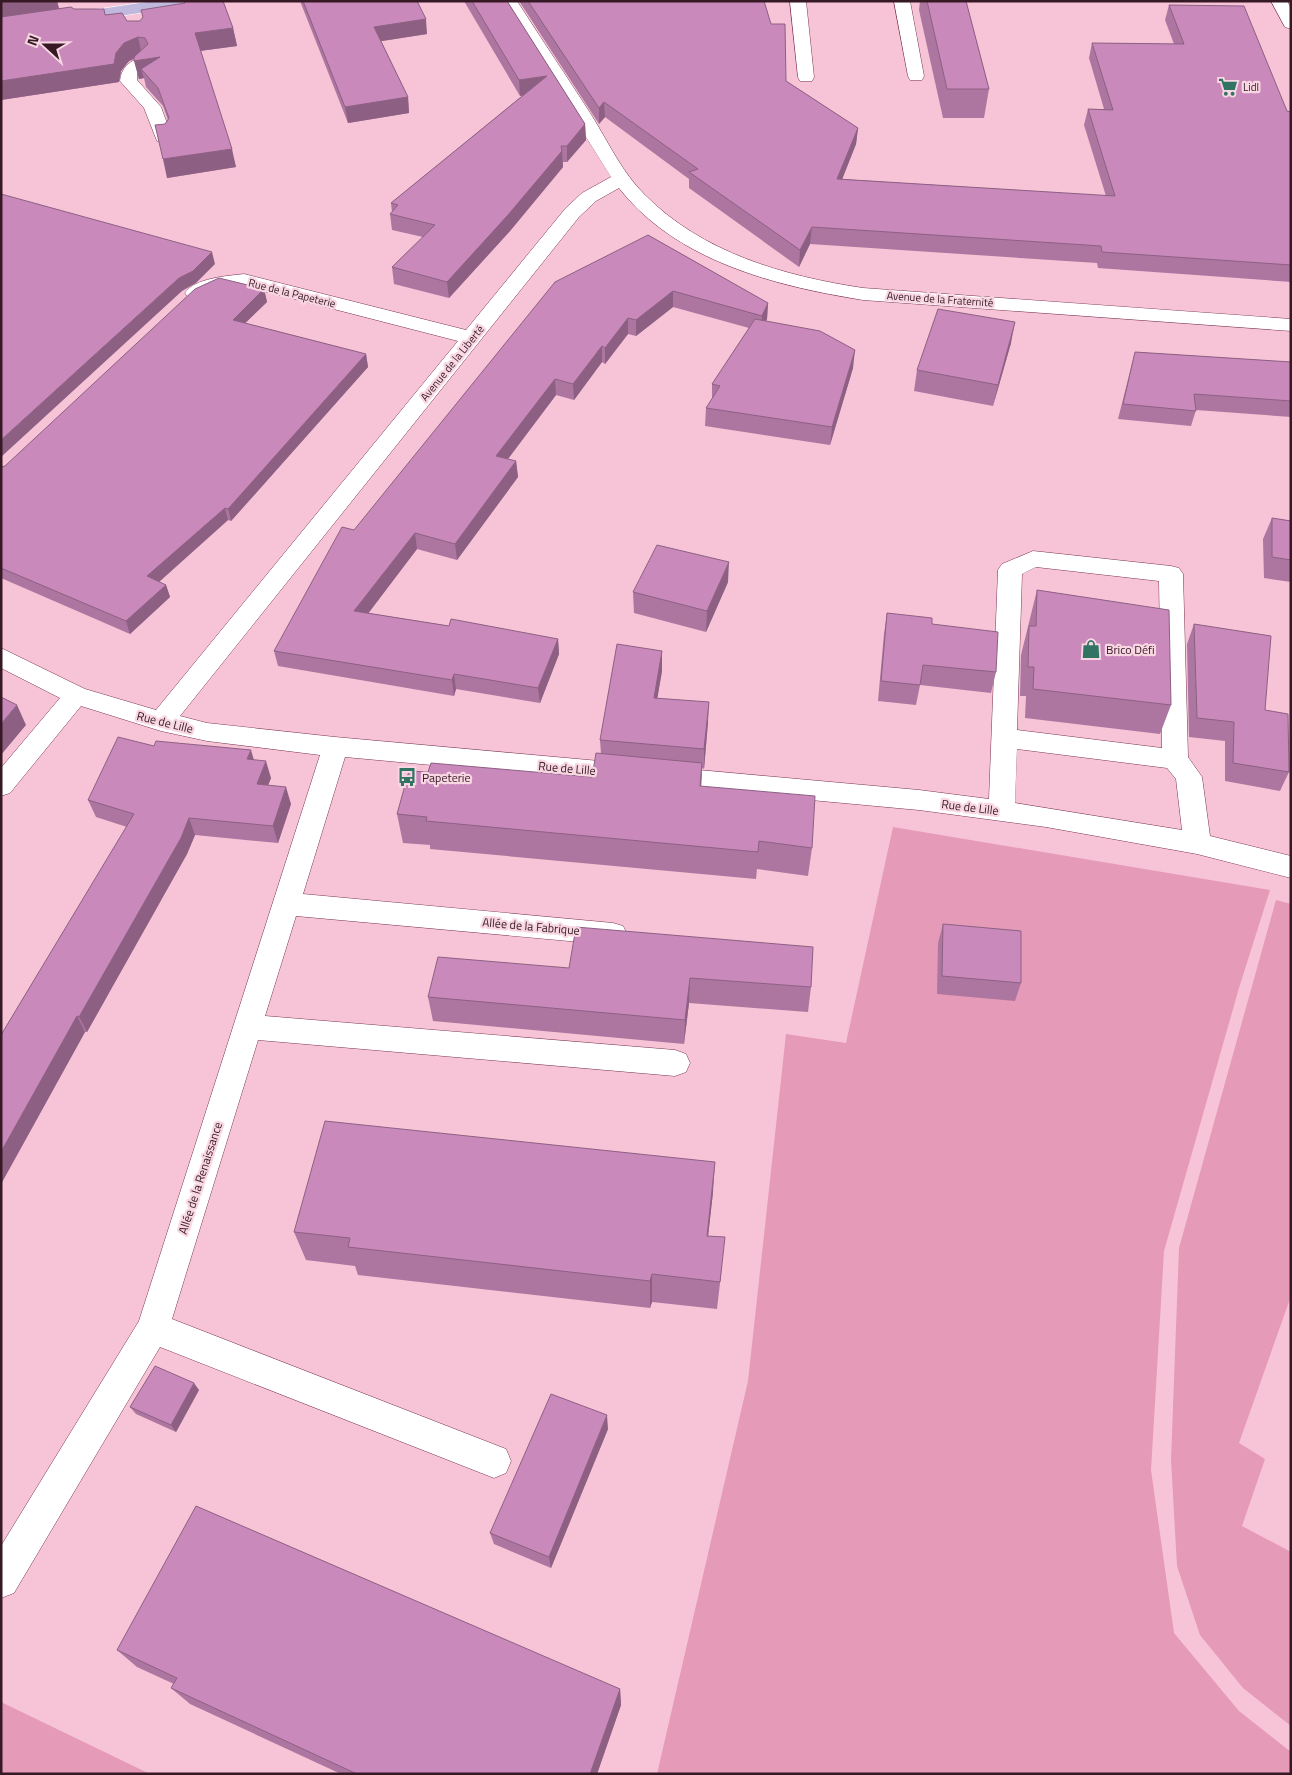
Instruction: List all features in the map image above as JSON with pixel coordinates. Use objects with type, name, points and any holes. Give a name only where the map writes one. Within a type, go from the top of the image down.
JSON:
[{"type":"main road","points":[[1,29],[186,1]]},
{"type":"street","points":[[509,1],[621,179]]},
{"type":"street","points":[[798,1],[806,77]]},
{"type":"street","points":[[1279,1],[1291,24]]},
{"type":"street","points":[[916,76],[902,2],[921,3]]},
{"type":"street","points":[[129,10],[135,26]]},
{"type":"street","points":[[143,62],[129,72],[128,81],[152,108],[163,137]]},
{"type":"street","name":"Avenue de la Fraternité","points":[[621,179],[649,210],[685,236],[754,268],[810,285],[863,294],[1291,325]]},
{"type":"street","name":"Avenue de la Liberté","points":[[161,722],[572,213],[589,197],[621,179]]},
{"type":"street","name":"Rue de la Papeterie","points":[[183,303],[208,286],[220,282],[244,280],[472,338]]},
{"type":"street","points":[[1002,811],[1010,570],[1033,559],[1171,574],[1175,759],[1189,777],[1197,844]]},
{"type":"street","name":"Rue de Lille","points":[[1,657],[76,695],[161,722],[232,736],[871,795],[1002,811],[1197,844],[1291,867]]},
{"type":"street","points":[[1,786],[76,695]]},
{"type":"street","points":[[1004,738],[1175,759]]},
{"type":"street","name":"Allée de la Renaissance","points":[[1,1580],[153,1328],[336,747]]},
{"type":"street","name":"Allée de la Fabrique","points":[[286,904],[640,936]]},
{"type":"street","points":[[248,1027],[675,1063]]},
{"type":"street","points":[[153,1328],[494,1461]]},
{"type":"shaded area","points":[[893,827],[1270,890],[1239,988],[1164,1251],[1151,1470],[1174,1633],[1239,1711],[1291,1752],[1291,1774],[657,1774],[748,1381],[786,1034],[846,1043]]},
{"type":"shaded area","points":[[1276,900],[1291,904],[1291,1296],[1239,1443],[1265,1459],[1242,1526],[1291,1552],[1291,1726],[1243,1688],[1200,1635],[1177,1566],[1171,1460],[1179,1248]]},
{"type":"shaded area","points":[[1,1702],[150,1774],[1,1774]]},
{"type":"building","points":[[184,1],[223,1],[233,28],[195,33],[232,149],[163,159],[155,125],[165,124],[169,118],[158,88],[141,69],[160,57],[134,61],[134,57],[148,44],[145,38],[138,37],[124,43],[116,53],[114,64],[1,81],[1,17],[71,7],[74,9],[104,9],[105,15],[122,13],[127,21],[140,21],[143,17],[141,10],[185,3]]},
{"type":"building","points":[[303,1],[417,1],[426,19],[374,27],[408,97],[345,107]]},
{"type":"building","points":[[472,1],[507,1],[585,124],[567,146],[561,146],[562,151],[508,215],[447,282],[392,267],[435,225],[390,214],[398,205],[391,203],[547,76],[519,80]]},
{"type":"building","points":[[528,1],[764,1],[771,24],[785,24],[786,81],[858,128],[837,179],[1115,196],[1088,109],[1113,110],[1092,43],[1184,44],[1169,5],[1244,6],[1287,111],[1291,112],[1291,265],[1102,252],[1101,246],[812,227],[800,250],[689,172],[698,169],[604,102],[599,108]]},
{"type":"building","points":[[927,1],[966,1],[989,89],[947,89]]},
{"type":"building","points":[[1,194],[212,252],[193,271],[179,278],[1,440]]},
{"type":"building","points":[[648,235],[768,303],[762,316],[673,291],[636,320],[628,318],[605,348],[602,346],[573,384],[555,379],[496,456],[516,461],[455,544],[415,533],[354,611],[449,626],[451,619],[558,639],[538,688],[454,674],[452,680],[274,651],[342,527],[354,530],[555,282]]},
{"type":"building","points":[[219,278],[264,289],[233,320],[366,354],[228,509],[225,508],[147,576],[166,585],[126,621],[1,568],[1,467],[5,466],[195,289]]},
{"type":"building","points":[[938,309],[1015,322],[998,385],[917,370]]},
{"type":"building","points":[[755,319],[820,331],[855,350],[832,427],[706,408],[720,386],[712,384]]},
{"type":"building","points":[[1135,352],[1291,362],[1291,401],[1194,394],[1196,411],[1123,404]]},
{"type":"building","points":[[1272,518],[1291,521],[1291,560],[1272,557]]},
{"type":"building","points":[[657,545],[729,562],[707,611],[633,592]]},
{"type":"building","name":"Brico Défi","points":[[1037,590],[1169,610],[1171,705],[1033,689],[1034,667],[1028,667],[1029,626],[1036,626]]},
{"type":"building","points":[[887,613],[932,618],[932,624],[998,632],[996,672],[923,665],[920,685],[881,681]]},
{"type":"building","points":[[1194,624],[1271,636],[1265,710],[1288,714],[1289,772],[1233,763],[1234,722],[1197,718]]},
{"type":"building","points":[[617,644],[662,651],[654,698],[709,702],[704,749],[600,740]]},
{"type":"building","points":[[1,697],[17,705],[1,724]]},
{"type":"building","points":[[118,737],[154,746],[156,741],[251,750],[247,759],[266,761],[257,784],[286,787],[273,826],[189,818],[181,838],[79,1017],[77,1016],[1,1152],[1,1035],[134,814],[88,800]]},
{"type":"building","points":[[596,753],[702,763],[700,786],[815,796],[812,848],[759,841],[758,852],[426,821],[427,817],[397,814],[409,771],[428,772],[431,763],[592,777]]},
{"type":"building","points":[[943,924],[1021,931],[1021,983],[942,976]]},
{"type":"building","points":[[576,927],[813,947],[811,987],[690,978],[685,1020],[428,997],[438,957],[569,968]]},
{"type":"building","points":[[325,1121],[715,1162],[707,1236],[725,1237],[720,1282],[652,1274],[650,1281],[348,1247],[350,1238],[294,1232]]},
{"type":"building","points":[[155,1366],[194,1383],[171,1425],[130,1407]]},
{"type":"building","points":[[551,1394],[607,1415],[549,1557],[490,1533]]},
{"type":"building","points":[[196,1506],[620,1689],[590,1774],[357,1774],[171,1688],[177,1678],[117,1650]]},
{"type":"place","name":"Lidl","points":[[1228,87]]},
{"type":"place","name":"Brico Défi","points":[[1091,649]]},
{"type":"place","name":"Papeterie","points":[[407,777]]}]
